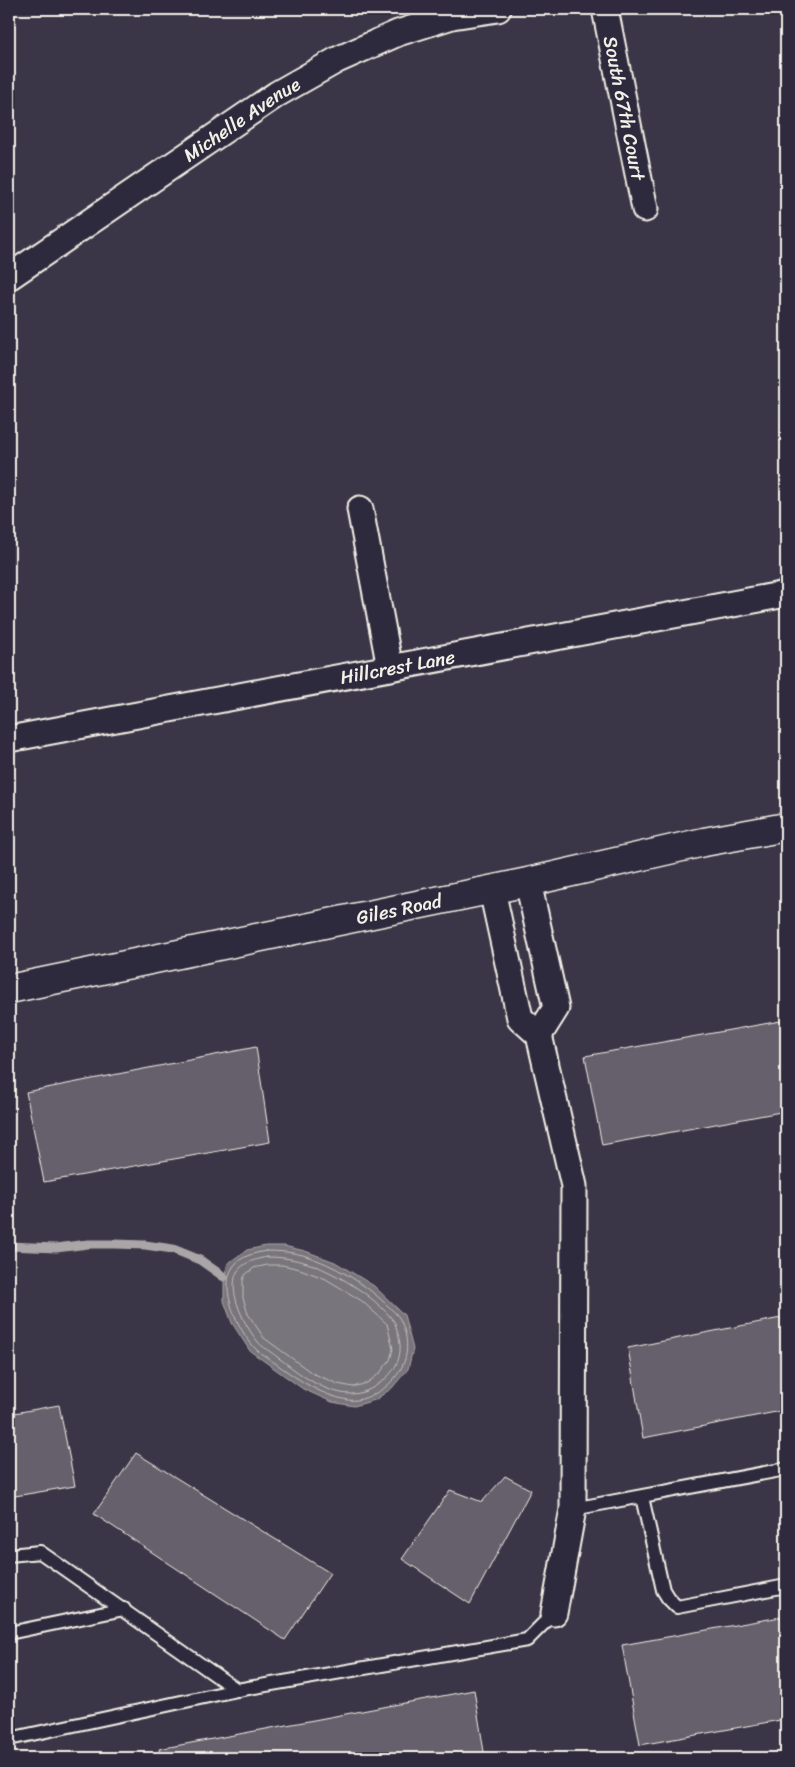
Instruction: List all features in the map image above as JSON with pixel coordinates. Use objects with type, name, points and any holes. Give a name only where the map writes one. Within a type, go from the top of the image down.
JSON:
[{"type":"street","name":"Michelle Avenue","points":[[9,277],[277,94],[337,60],[398,33],[452,16],[498,9]]},
{"type":"street","name":"South 67th Court","points":[[605,9],[645,209]]},
{"type":"street","points":[[360,509],[390,668]]},
{"type":"street","name":"Hillcrest Lane","points":[[9,739],[786,594]]},
{"type":"street","name":"Giles Road","points":[[9,989],[492,890],[704,842],[786,827]]},
{"type":"street","points":[[528,882],[556,1008],[539,1035]]},
{"type":"street","points":[[492,890],[520,1018],[539,1035],[574,1186],[575,1293],[572,1510],[554,1613]]},
{"type":"lane","points":[[572,1510],[786,1470]]},
{"type":"lane","points":[[642,1496],[663,1590],[677,1607],[786,1586]]},
{"type":"lane","points":[[9,1555],[40,1552],[124,1609],[237,1690]]},
{"type":"lane","points":[[9,1633],[124,1609]]},
{"type":"lane","points":[[9,1739],[237,1690],[527,1640],[554,1613]]},
{"type":"water","points":[[266,1246],[284,1246],[305,1251],[335,1262],[374,1286],[404,1315],[413,1349],[408,1369],[392,1388],[375,1400],[354,1406],[332,1402],[303,1389],[250,1351],[232,1323],[224,1301],[224,1277],[228,1263],[247,1250]]},
{"type":"building","points":[[786,1020],[786,1111],[602,1145],[585,1056]]},
{"type":"building","points":[[256,1047],[270,1142],[44,1182],[26,1092]]},
{"type":"building","points":[[786,1317],[786,1410],[643,1438],[628,1348]]},
{"type":"building","points":[[59,1405],[75,1486],[9,1497],[9,1414]]},
{"type":"building","points":[[136,1453],[330,1573],[285,1640],[94,1514]]},
{"type":"building","points":[[505,1476],[531,1490],[470,1604],[402,1559],[450,1490],[482,1502]]},
{"type":"building","points":[[786,1616],[786,1719],[640,1745],[622,1645]]},
{"type":"building","points":[[474,1690],[485,1758],[161,1758],[159,1749]]},
{"type":"waterway","points":[[9,1246],[56,1248],[88,1244],[115,1244],[145,1245],[173,1249],[200,1260],[224,1277]]}]
